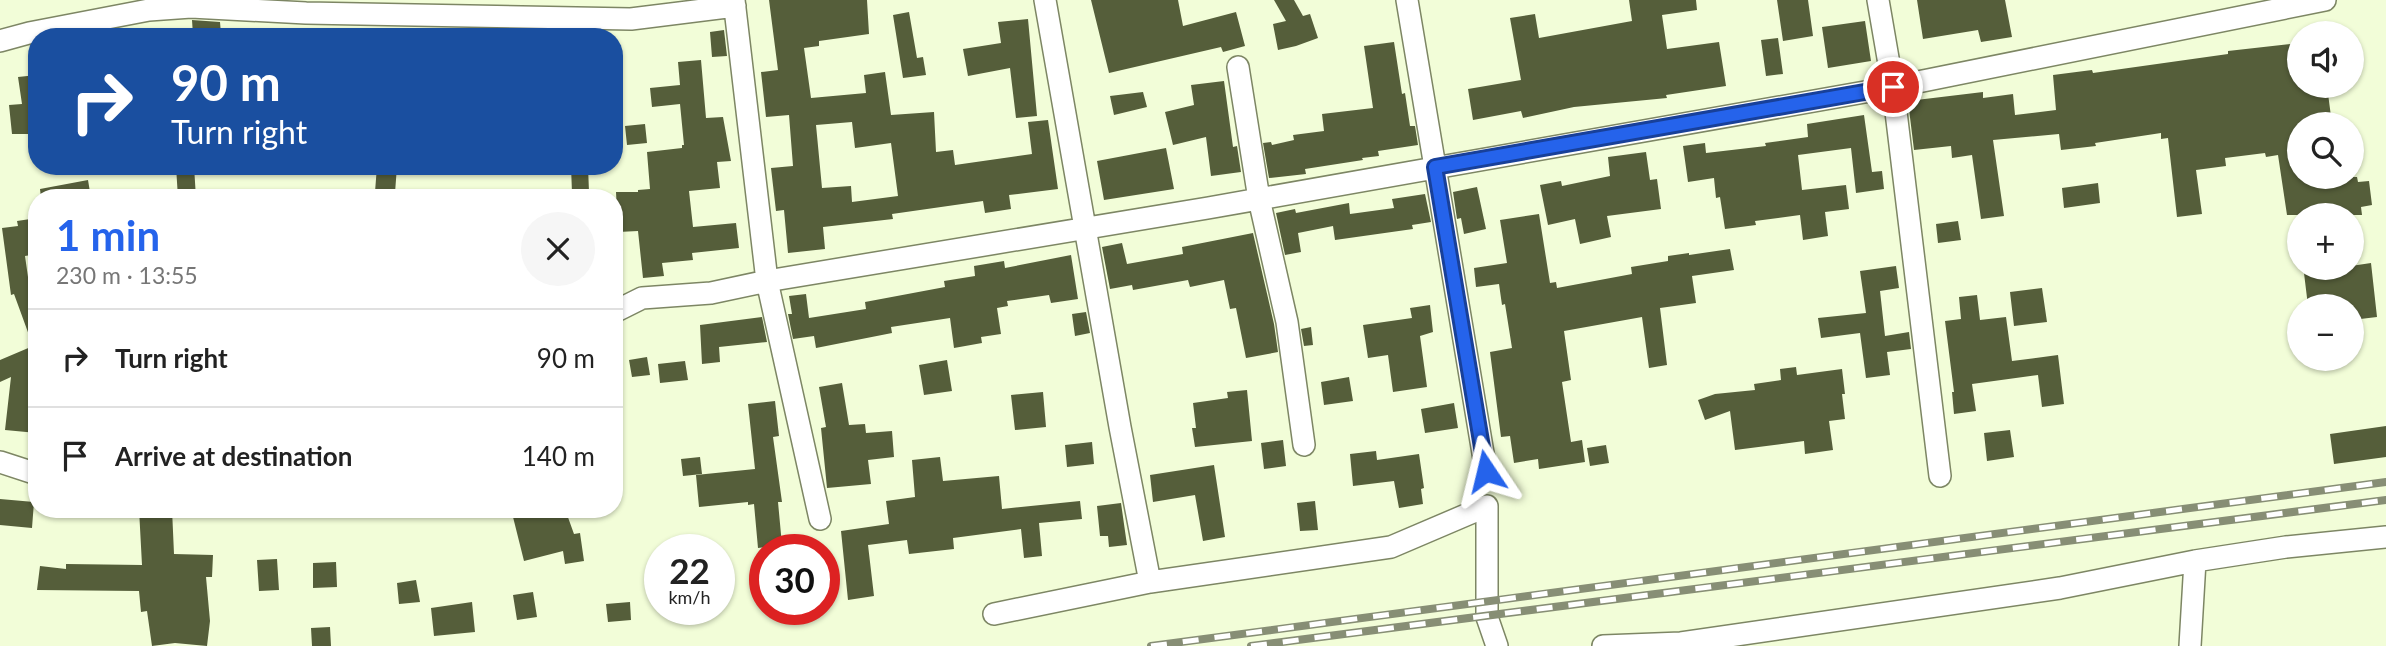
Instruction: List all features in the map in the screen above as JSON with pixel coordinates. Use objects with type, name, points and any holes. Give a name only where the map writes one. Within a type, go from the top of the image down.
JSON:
[{"type":"street","points":[[1045,0],[1084,228],[1150,582]]},
{"type":"street","points":[[1407,0],[1486,471]]},
{"type":"street","points":[[1878,0],[1893,87],[1940,476]]},
{"type":"street","points":[[623,308],[642,298],[711,293],[766,281],[1259,199],[1893,87],[2325,0]]},
{"type":"street","points":[[55,28],[149,10],[191,7],[306,13],[631,19],[734,3],[766,281],[820,519]]},
{"type":"street","points":[[0,41],[28,33]]},
{"type":"street","points":[[1238,67],[1259,199],[1287,322],[1304,445]]},
{"type":"street","points":[[0,462],[28,471]]},
{"type":"street","points":[[994,614],[1150,582],[1391,547],[1486,506],[1487,617],[1497,646]]},
{"type":"street","points":[[1603,646],[1681,643],[2060,588],[2194,561],[2286,547],[2386,537]]},
{"type":"street","points":[[2190,646],[2194,561]]},
{"type":"building","points":[[769,0],[867,0],[869,34],[819,41],[819,46],[804,48],[811,98],[866,93],[864,75],[885,72],[891,115],[934,112],[936,152],[953,150],[955,165],[1032,154],[1028,122],[1048,120],[1058,189],[1009,195],[1011,209],[985,213],[983,201],[892,214],[893,219],[823,227],[825,249],[788,253],[784,210],[776,211],[771,168],[793,166],[789,115],[766,117],[761,72],[778,70]],"holes":[[[852,122],[855,148],[891,143],[898,196],[852,202],[851,186],[822,188],[816,125]]]},
{"type":"building","points":[[1091,0],[1178,0],[1183,26],[1236,12],[1245,46],[1223,52],[1221,47],[1109,73]]},
{"type":"building","points":[[1274,0],[1294,0],[1303,16],[1310,14],[1318,38],[1278,50],[1273,24],[1286,21]]},
{"type":"building","points":[[1629,0],[1696,0],[1697,10],[1662,15],[1667,49],[1719,42],[1726,86],[1666,95],[1667,98],[1574,107],[1523,118],[1521,111],[1473,120],[1468,89],[1521,80],[1510,18],[1535,14],[1539,38],[1632,21]]},
{"type":"building","points":[[1777,0],[1808,0],[1813,36],[1783,41]]},
{"type":"building","points":[[1917,0],[2005,0],[2012,37],[1981,42],[1978,30],[1923,39]]},
{"type":"building","points":[[909,12],[917,58],[923,57],[926,75],[903,78],[893,15]]},
{"type":"building","points":[[1028,19],[1037,116],[1016,118],[1010,68],[968,76],[963,49],[1001,43],[998,22]]},
{"type":"building","points":[[192,20],[220,22],[220,28],[193,28]]},
{"type":"building","points":[[1865,21],[1871,61],[1828,68],[1822,27]]},
{"type":"building","points":[[724,30],[727,56],[712,57],[710,32]]},
{"type":"building","points":[[1778,38],[1783,74],[1766,76],[1761,40]]},
{"type":"building","points":[[1394,42],[1402,94],[1405,93],[1410,126],[1415,126],[1418,145],[1378,151],[1379,156],[1362,158],[1363,160],[1305,169],[1306,174],[1269,178],[1263,143],[1271,142],[1272,145],[1294,140],[1293,135],[1324,131],[1322,114],[1373,108],[1364,46]]},
{"type":"building","points":[[2287,44],[2287,98],[2329,98],[2330,112],[2287,112],[2287,189],[2364,189],[2364,181],[2369,181],[2372,205],[2287,203],[2287,215],[2278,155],[2266,157],[2265,153],[2225,158],[2226,166],[2196,170],[2202,214],[2177,217],[2168,138],[2161,139],[2161,133],[2061,150],[2059,134],[1993,140],[2004,216],[1981,219],[1972,155],[1952,158],[1951,146],[1914,150],[1908,101],[1983,92],[1983,98],[2013,94],[2015,115],[2056,110],[2053,75],[2092,70],[2093,73],[2228,54],[2228,51]]},
{"type":"building","points":[[701,60],[706,118],[723,117],[731,161],[717,162],[720,188],[689,191],[693,227],[736,223],[739,248],[692,253],[693,260],[662,263],[664,276],[643,278],[638,231],[623,232],[623,192],[650,189],[647,152],[682,148],[684,145],[680,104],[652,107],[650,88],[680,85],[678,62]]},
{"type":"building","points":[[28,76],[28,134],[12,134],[9,105],[22,104],[18,77]]},
{"type":"building","points":[[1224,81],[1233,147],[1237,146],[1241,172],[1211,176],[1206,137],[1173,145],[1165,112],[1194,105],[1191,85]]},
{"type":"building","points":[[1143,92],[1147,107],[1114,115],[1110,96]]},
{"type":"building","points":[[1864,115],[1872,172],[1882,171],[1884,189],[1856,193],[1851,148],[1798,155],[1802,190],[1846,185],[1849,209],[1825,212],[1828,236],[1803,240],[1800,215],[1755,221],[1756,225],[1725,229],[1720,197],[1716,198],[1714,178],[1688,182],[1683,146],[1705,143],[1706,153],[1766,146],[1765,143],[1808,137],[1807,124]]},
{"type":"building","points":[[645,124],[647,143],[627,145],[625,126]]},
{"type":"building","points":[[1166,148],[1174,189],[1104,200],[1097,161]]},
{"type":"building","points":[[1646,152],[1650,180],[1657,179],[1661,209],[1607,216],[1611,237],[1580,244],[1575,219],[1548,225],[1540,185],[1561,181],[1562,186],[1610,176],[1608,157]]},
{"type":"building","points":[[177,175],[195,175],[195,189],[177,189]]},
{"type":"building","points":[[376,175],[396,175],[395,189],[375,189]]},
{"type":"building","points":[[571,175],[588,175],[589,189],[572,189]]},
{"type":"building","points":[[88,180],[90,189],[40,189]]},
{"type":"building","points":[[2098,183],[2100,203],[2064,208],[2062,188]]},
{"type":"building","points":[[1477,187],[1486,229],[1464,234],[1461,218],[1457,219],[1453,192]]},
{"type":"building","points":[[1425,194],[1431,222],[1412,225],[1413,229],[1335,240],[1333,226],[1298,233],[1301,252],[1285,255],[1276,213],[1295,209],[1296,213],[1349,203],[1350,214],[1394,208],[1392,199]]},
{"type":"building","points":[[1539,214],[1550,283],[1556,282],[1557,288],[1632,274],[1631,267],[1668,261],[1668,256],[1689,253],[1730,249],[1734,270],[1692,276],[1696,303],[1660,308],[1667,365],[1649,368],[1642,317],[1564,331],[1571,380],[1562,382],[1571,442],[1582,440],[1585,462],[1539,469],[1538,459],[1514,463],[1510,436],[1501,437],[1490,352],[1512,348],[1505,304],[1502,305],[1499,284],[1476,287],[1474,268],[1507,263],[1500,220]]},
{"type":"building","points":[[28,219],[28,256],[25,256],[28,277],[28,332],[14,294],[11,295],[2,228],[18,226],[17,221]]},
{"type":"building","points":[[1958,221],[1961,240],[1938,243],[1936,224]]},
{"type":"building","points":[[1253,233],[1278,352],[1246,358],[1236,308],[1230,309],[1224,280],[1190,287],[1188,280],[1133,290],[1132,285],[1110,289],[1102,247],[1122,243],[1127,264],[1183,254],[1182,247]]},
{"type":"building","points":[[1071,255],[1078,299],[1051,303],[1049,295],[1007,301],[1008,306],[997,308],[1001,334],[981,337],[982,343],[954,348],[950,318],[891,327],[892,333],[816,348],[814,336],[793,339],[788,314],[792,314],[789,296],[806,294],[809,318],[866,309],[865,302],[945,287],[944,281],[975,276],[974,266],[1004,261],[1005,268]]},
{"type":"building","points":[[2371,263],[2377,317],[2364,319],[2364,294],[2307,294],[2305,280],[2364,280],[2364,264]]},
{"type":"building","points":[[1896,266],[1899,288],[1880,291],[1885,336],[1909,332],[1911,349],[1887,352],[1890,375],[1866,378],[1860,333],[1821,338],[1818,318],[1866,313],[1860,271]]},
{"type":"building","points":[[2042,288],[2047,322],[2014,326],[2010,292]]},
{"type":"building","points":[[1977,295],[1980,320],[2006,317],[2012,361],[2058,355],[2064,404],[2042,407],[2038,375],[1972,384],[1976,411],[1954,414],[1954,392],[1945,321],[1961,319],[1959,297]]},
{"type":"building","points":[[1430,305],[1433,332],[1420,336],[1427,387],[1393,392],[1388,355],[1368,358],[1363,325],[1412,318],[1410,308]]},
{"type":"building","points":[[1086,312],[1090,333],[1075,336],[1072,314]]},
{"type":"building","points":[[762,317],[767,342],[719,347],[720,362],[702,364],[700,325]]},
{"type":"building","points":[[1311,327],[1313,345],[1304,346],[1301,329]]},
{"type":"building","points":[[28,348],[28,432],[5,430],[11,377],[0,382],[0,360]]},
{"type":"building","points":[[647,357],[650,375],[632,377],[629,360]]},
{"type":"building","points":[[947,360],[952,391],[924,395],[919,365]]},
{"type":"building","points":[[685,361],[688,380],[660,383],[658,364]]},
{"type":"building","points":[[1796,367],[1797,375],[1842,369],[1845,419],[1829,421],[1833,450],[1805,454],[1804,441],[1735,450],[1730,411],[1705,420],[1698,400],[1715,394],[1755,390],[1754,384],[1781,380],[1780,369]]},
{"type":"building","points":[[1349,377],[1353,401],[1324,405],[1321,382]]},
{"type":"building","points":[[842,383],[849,425],[865,424],[866,433],[892,431],[894,457],[868,460],[871,484],[827,488],[821,428],[826,427],[819,387]]},
{"type":"building","points":[[1247,390],[1252,441],[1195,447],[1192,428],[1196,428],[1193,403],[1228,398],[1227,392]]},
{"type":"building","points":[[1043,392],[1046,427],[1015,430],[1011,395]]},
{"type":"building","points":[[775,401],[779,436],[773,437],[782,502],[778,502],[781,534],[757,534],[754,504],[748,505],[748,502],[699,507],[696,475],[755,469],[748,404]]},
{"type":"building","points":[[1454,403],[1458,428],[1425,433],[1421,409]]},
{"type":"building","points":[[2386,426],[2386,457],[2334,464],[2330,434]]},
{"type":"building","points":[[2010,430],[2014,457],[1987,461],[1984,433]]},
{"type":"building","points":[[1283,440],[1286,466],[1264,469],[1261,443]]},
{"type":"building","points":[[1092,442],[1094,464],[1067,467],[1065,445]]},
{"type":"building","points":[[1606,445],[1609,463],[1590,466],[1587,448]]},
{"type":"building","points":[[1376,451],[1377,460],[1419,454],[1424,488],[1421,489],[1423,504],[1399,508],[1394,481],[1353,486],[1350,454]]},
{"type":"building","points":[[700,457],[702,474],[683,476],[681,459]]},
{"type":"building","points":[[940,457],[943,481],[999,476],[1002,509],[1080,501],[1082,519],[1039,523],[1042,556],[1024,558],[1021,529],[953,538],[954,549],[909,554],[907,540],[868,545],[874,596],[848,600],[841,531],[889,524],[886,501],[915,497],[912,460]]},
{"type":"building","points":[[1214,465],[1225,537],[1203,541],[1195,495],[1153,502],[1150,475]]},
{"type":"building","points":[[0,499],[28,501],[28,518],[33,518],[32,528],[0,525]]},
{"type":"building","points":[[1315,501],[1318,530],[1300,531],[1297,503]]},
{"type":"building","points":[[1121,503],[1127,545],[1109,547],[1108,536],[1100,536],[1097,506]]},
{"type":"building","points":[[139,518],[172,518],[174,554],[213,555],[212,577],[206,577],[210,621],[207,646],[175,643],[152,646],[147,611],[141,612],[139,591],[37,590],[40,566],[66,569],[66,564],[142,565]]},
{"type":"building","points":[[513,518],[568,518],[574,534],[580,533],[584,561],[565,564],[563,551],[524,561]]},
{"type":"building","points":[[277,559],[279,590],[259,591],[257,560]]},
{"type":"building","points":[[336,562],[337,587],[313,588],[313,563]]},
{"type":"building","points":[[416,580],[420,602],[399,604],[397,583]]},
{"type":"building","points":[[533,592],[537,617],[517,620],[513,595]]},
{"type":"building","points":[[472,602],[475,632],[434,636],[431,608]]},
{"type":"building","points":[[630,602],[631,620],[608,622],[606,604]]},
{"type":"building","points":[[330,627],[331,646],[312,646],[311,628]]},
{"type":"railway","points":[[1151,646],[2386,482]]},
{"type":"railway","points":[[1251,646],[2386,500]]},
{"type":"route","points":[[1486,471],[1435,167],[1893,87]]}]
